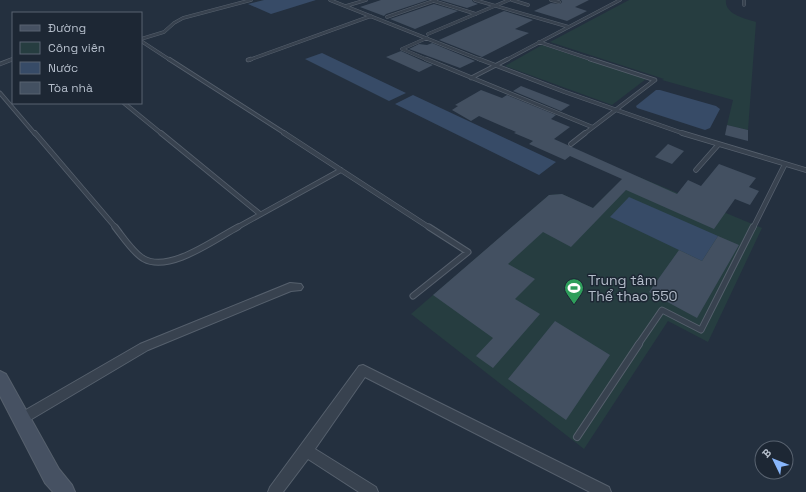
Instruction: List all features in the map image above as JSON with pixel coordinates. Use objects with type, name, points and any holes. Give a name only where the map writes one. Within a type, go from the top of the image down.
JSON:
[{"type":"main road","points":[[0,379],[52,476],[65,492]]},
{"type":"street","points":[[21,419],[144,347],[290,287],[298,287]]},
{"type":"street","points":[[274,492],[306,451],[363,370],[604,492]]},
{"type":"street","points":[[306,451],[371,492]]},
{"type":"lane","points":[[142,40],[164,32],[174,22],[183,18],[251,0]]},
{"type":"lane","points":[[330,0],[428,36],[496,65],[615,110],[718,145],[806,170]]},
{"type":"lane","points":[[346,6],[366,0]]},
{"type":"lane","points":[[387,17],[435,0],[476,14]]},
{"type":"lane","points":[[475,0],[569,27]]},
{"type":"lane","points":[[509,0],[402,49],[592,127]]},
{"type":"lane","points":[[512,0],[528,4]]},
{"type":"lane","points":[[551,0],[559,2]]},
{"type":"lane","points":[[471,78],[620,0]]},
{"type":"lane","points":[[744,0],[744,5]]},
{"type":"lane","points":[[248,60],[371,16]]},
{"type":"lane","points":[[142,41],[468,252],[413,296]]},
{"type":"lane","points":[[539,42],[655,80],[571,144]]},
{"type":"lane","points":[[0,64],[12,60]]},
{"type":"lane","points":[[0,93],[143,258],[160,262],[183,257],[341,170]]},
{"type":"lane","points":[[125,104],[260,214]]},
{"type":"lane","points":[[696,170],[718,145]]},
{"type":"lane","points":[[577,438],[662,310],[700,330],[784,164]]},
{"type":"green space","points":[[629,0],[726,0],[728,9],[736,15],[756,22],[748,130],[727,125],[733,100],[662,80],[664,79],[550,42]]},
{"type":"green space","points":[[542,45],[646,79],[612,105],[505,66]]},
{"type":"green space","name":"Trung tâm Thể thao 550","points":[[639,177],[762,228],[708,342],[668,321],[584,449],[411,314],[549,195],[562,194],[593,208],[610,191],[620,196]]},
{"type":"water","points":[[264,0],[316,0],[271,14],[248,4]]},
{"type":"water","points":[[322,53],[406,93],[389,101],[305,59]]},
{"type":"water","points":[[656,90],[716,106],[720,109],[710,128],[705,130],[637,108],[636,106]]},
{"type":"water","points":[[413,95],[556,162],[539,175],[395,104]]},
{"type":"water","points":[[629,197],[718,236],[702,261],[610,217]]},
{"type":"building","points":[[381,0],[428,0],[384,16],[360,7]]},
{"type":"building","points":[[440,0],[472,0],[478,4],[467,8]]},
{"type":"building","points":[[561,0],[589,0],[575,7],[587,11],[567,21],[534,11],[551,3],[560,4],[562,2]]},
{"type":"building","points":[[434,4],[458,11],[415,29],[390,19]]},
{"type":"building","points":[[504,11],[533,20],[515,29],[529,33],[482,57],[439,40]]},
{"type":"building","points":[[432,43],[475,61],[460,68],[409,49],[419,44],[427,45]]},
{"type":"building","points":[[401,51],[433,65],[419,72],[386,57]]},
{"type":"building","points":[[521,86],[570,105],[561,111],[513,91]]},
{"type":"building","points":[[481,90],[502,98],[507,95],[556,115],[551,119],[570,127],[554,139],[677,194],[688,180],[701,186],[719,164],[756,178],[749,187],[759,191],[750,205],[735,199],[714,229],[626,190],[571,247],[543,232],[508,264],[535,279],[515,299],[540,314],[493,368],[476,356],[493,338],[433,295],[549,195],[562,194],[593,208],[622,179],[570,156],[565,160],[529,144],[533,141],[514,133],[516,132],[479,116],[471,121],[452,110],[458,106],[455,105]]},
{"type":"building","points":[[727,125],[748,130],[748,141],[725,135]]},
{"type":"building","points":[[668,144],[684,151],[672,164],[655,157]]},
{"type":"building","points":[[718,236],[739,245],[697,318],[649,292],[679,250],[702,261]]},
{"type":"building","points":[[555,321],[610,355],[566,420],[508,379]]},
{"type":"place","name":"Trung tâm Thể thao 550","points":[[574,305]]}]
